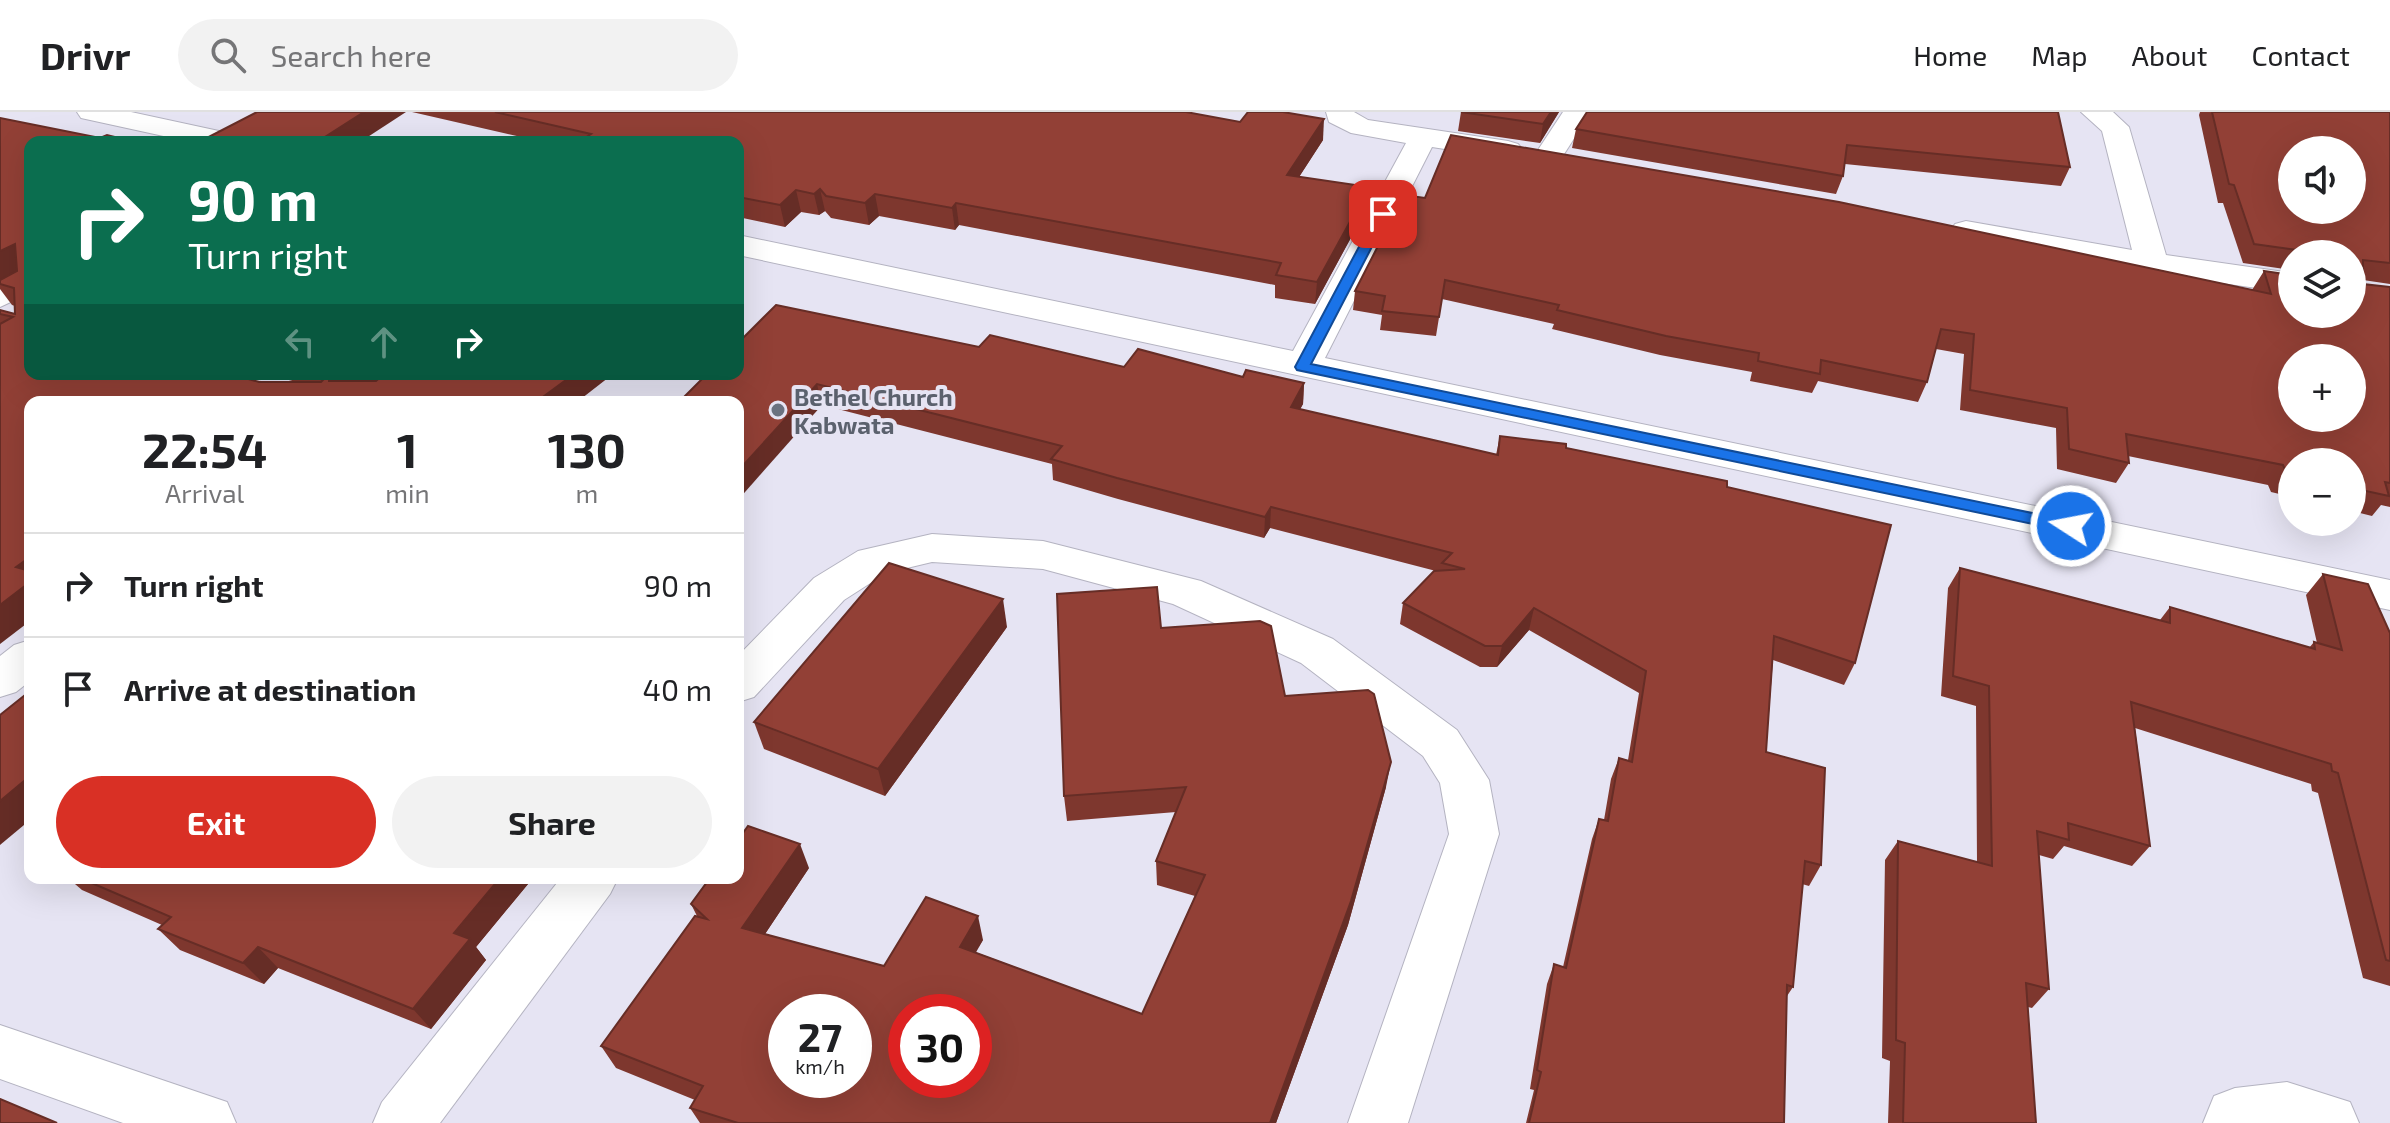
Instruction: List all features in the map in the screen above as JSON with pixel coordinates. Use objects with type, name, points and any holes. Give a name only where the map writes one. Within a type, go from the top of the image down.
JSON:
[{"type":"street","points":[[91,112],[204,136]]},
{"type":"street","points":[[1549,156],[1577,112]]},
{"type":"street","points":[[2095,112],[2115,127],[2152,263]]},
{"type":"street","points":[[1331,114],[1361,127],[1580,162]]},
{"type":"street","points":[[1302,367],[1423,137]]},
{"type":"street","points":[[1935,226],[2278,281]]},
{"type":"street","points":[[744,246],[1302,367],[2390,595]]},
{"type":"street","points":[[5,311],[24,287]]},
{"type":"street","points":[[744,679],[829,589],[873,561],[932,548],[1043,555],[1186,592],[1317,651],[1440,743],[1464,780],[1474,834],[1378,1123]]},
{"type":"street","points":[[0,680],[24,662]]},
{"type":"street","points":[[403,1123],[587,884]]},
{"type":"street","points":[[0,1052],[206,1123]]},
{"type":"street","points":[[2233,1123],[2235,1117],[2287,1111],[2329,1123]]},
{"type":"building","points":[[257,112],[364,112],[326,136],[211,136]]},
{"type":"building","points":[[495,112],[1186,112],[1240,122],[1248,112],[1283,112],[1324,119],[1287,175],[1369,187],[1317,282],[1276,275],[1281,263],[956,203],[952,208],[875,194],[865,203],[826,196],[820,189],[814,194],[796,190],[780,205],[744,198],[744,136],[588,136],[591,134]]},
{"type":"building","points":[[1461,112],[1551,112],[1543,124]]},
{"type":"building","points":[[1587,112],[2058,112],[2070,167],[1847,145],[1843,176],[1576,129]]},
{"type":"building","points":[[2212,112],[2390,112],[2390,263],[2366,260],[2366,240],[2278,240],[2278,247],[2254,244],[2234,185],[2229,184]]},
{"type":"building","points":[[0,118],[90,136],[24,136],[24,380],[566,380],[544,396],[24,396],[24,561],[16,567],[24,569],[24,587],[0,605],[0,324],[13,317],[0,314],[0,310],[15,314],[14,288],[0,284],[0,280],[17,271],[15,244],[0,251]]},
{"type":"building","points":[[1451,135],[1839,202],[2271,294],[2264,271],[2278,273],[2278,328],[2366,328],[2366,284],[2390,287],[2390,483],[2385,482],[2389,496],[2366,491],[2366,448],[2278,448],[2278,464],[2126,434],[2129,463],[2069,449],[2067,408],[1970,390],[1974,334],[1941,329],[1927,382],[1821,360],[1820,374],[1758,361],[1759,353],[1666,336],[1557,310],[1559,305],[1445,280],[1439,317],[1382,311],[1385,296],[1355,291],[1404,195],[1425,198]]},
{"type":"building","points":[[776,305],[979,347],[990,335],[1124,367],[1138,349],[1243,377],[1246,370],[1304,383],[1291,407],[1498,455],[1500,436],[1566,444],[1566,448],[1727,481],[1727,487],[1891,525],[1855,663],[1774,636],[1766,752],[1825,768],[1821,865],[1805,861],[1793,987],[1787,985],[1784,1123],[1529,1123],[1541,1072],[1537,1070],[1554,964],[1566,968],[1599,819],[1608,821],[1619,758],[1632,762],[1646,671],[1534,608],[1502,646],[1485,646],[1403,603],[1434,571],[1465,569],[1442,563],[1452,553],[1271,507],[1265,517],[1117,478],[1051,459],[1062,446],[817,384],[744,464],[744,396],[685,396],[701,380],[744,380],[744,337]]},
{"type":"building","points":[[889,563],[1003,599],[878,769],[754,722]]},
{"type":"building","points":[[1960,568],[2170,623],[2170,607],[2315,649],[2314,642],[2342,650],[2323,574],[2368,584],[2390,633],[2390,961],[2386,960],[2338,773],[2332,771],[2331,764],[2131,702],[2150,846],[2068,823],[2069,840],[2037,831],[2049,989],[2026,983],[2036,1123],[1903,1123],[1905,1043],[1896,1040],[1898,841],[1992,866],[1989,686],[1953,676]]},
{"type":"building","points":[[1157,587],[1161,628],[1260,621],[1271,626],[1285,696],[1368,690],[1374,694],[1391,762],[1351,901],[1270,1123],[738,1123],[690,1108],[703,1086],[601,1046],[695,916],[707,919],[691,904],[706,884],[744,884],[744,832],[748,826],[800,844],[742,928],[884,966],[926,897],[978,916],[960,947],[1142,1014],[1205,875],[1156,861],[1186,787],[1064,796],[1057,594]]},
{"type":"building","points":[[24,696],[24,781],[0,801],[0,715]]},
{"type":"building","points":[[94,884],[495,884],[454,933],[470,939],[413,1009],[258,947],[243,963],[158,929],[171,917]]},
{"type":"building","points":[[0,1099],[57,1123],[0,1123]]},
{"type":"place","name":"Bethel Church Kabwata","points":[[778,410]]},
{"type":"route","points":[[1383,214],[1302,367],[2071,526]]}]
